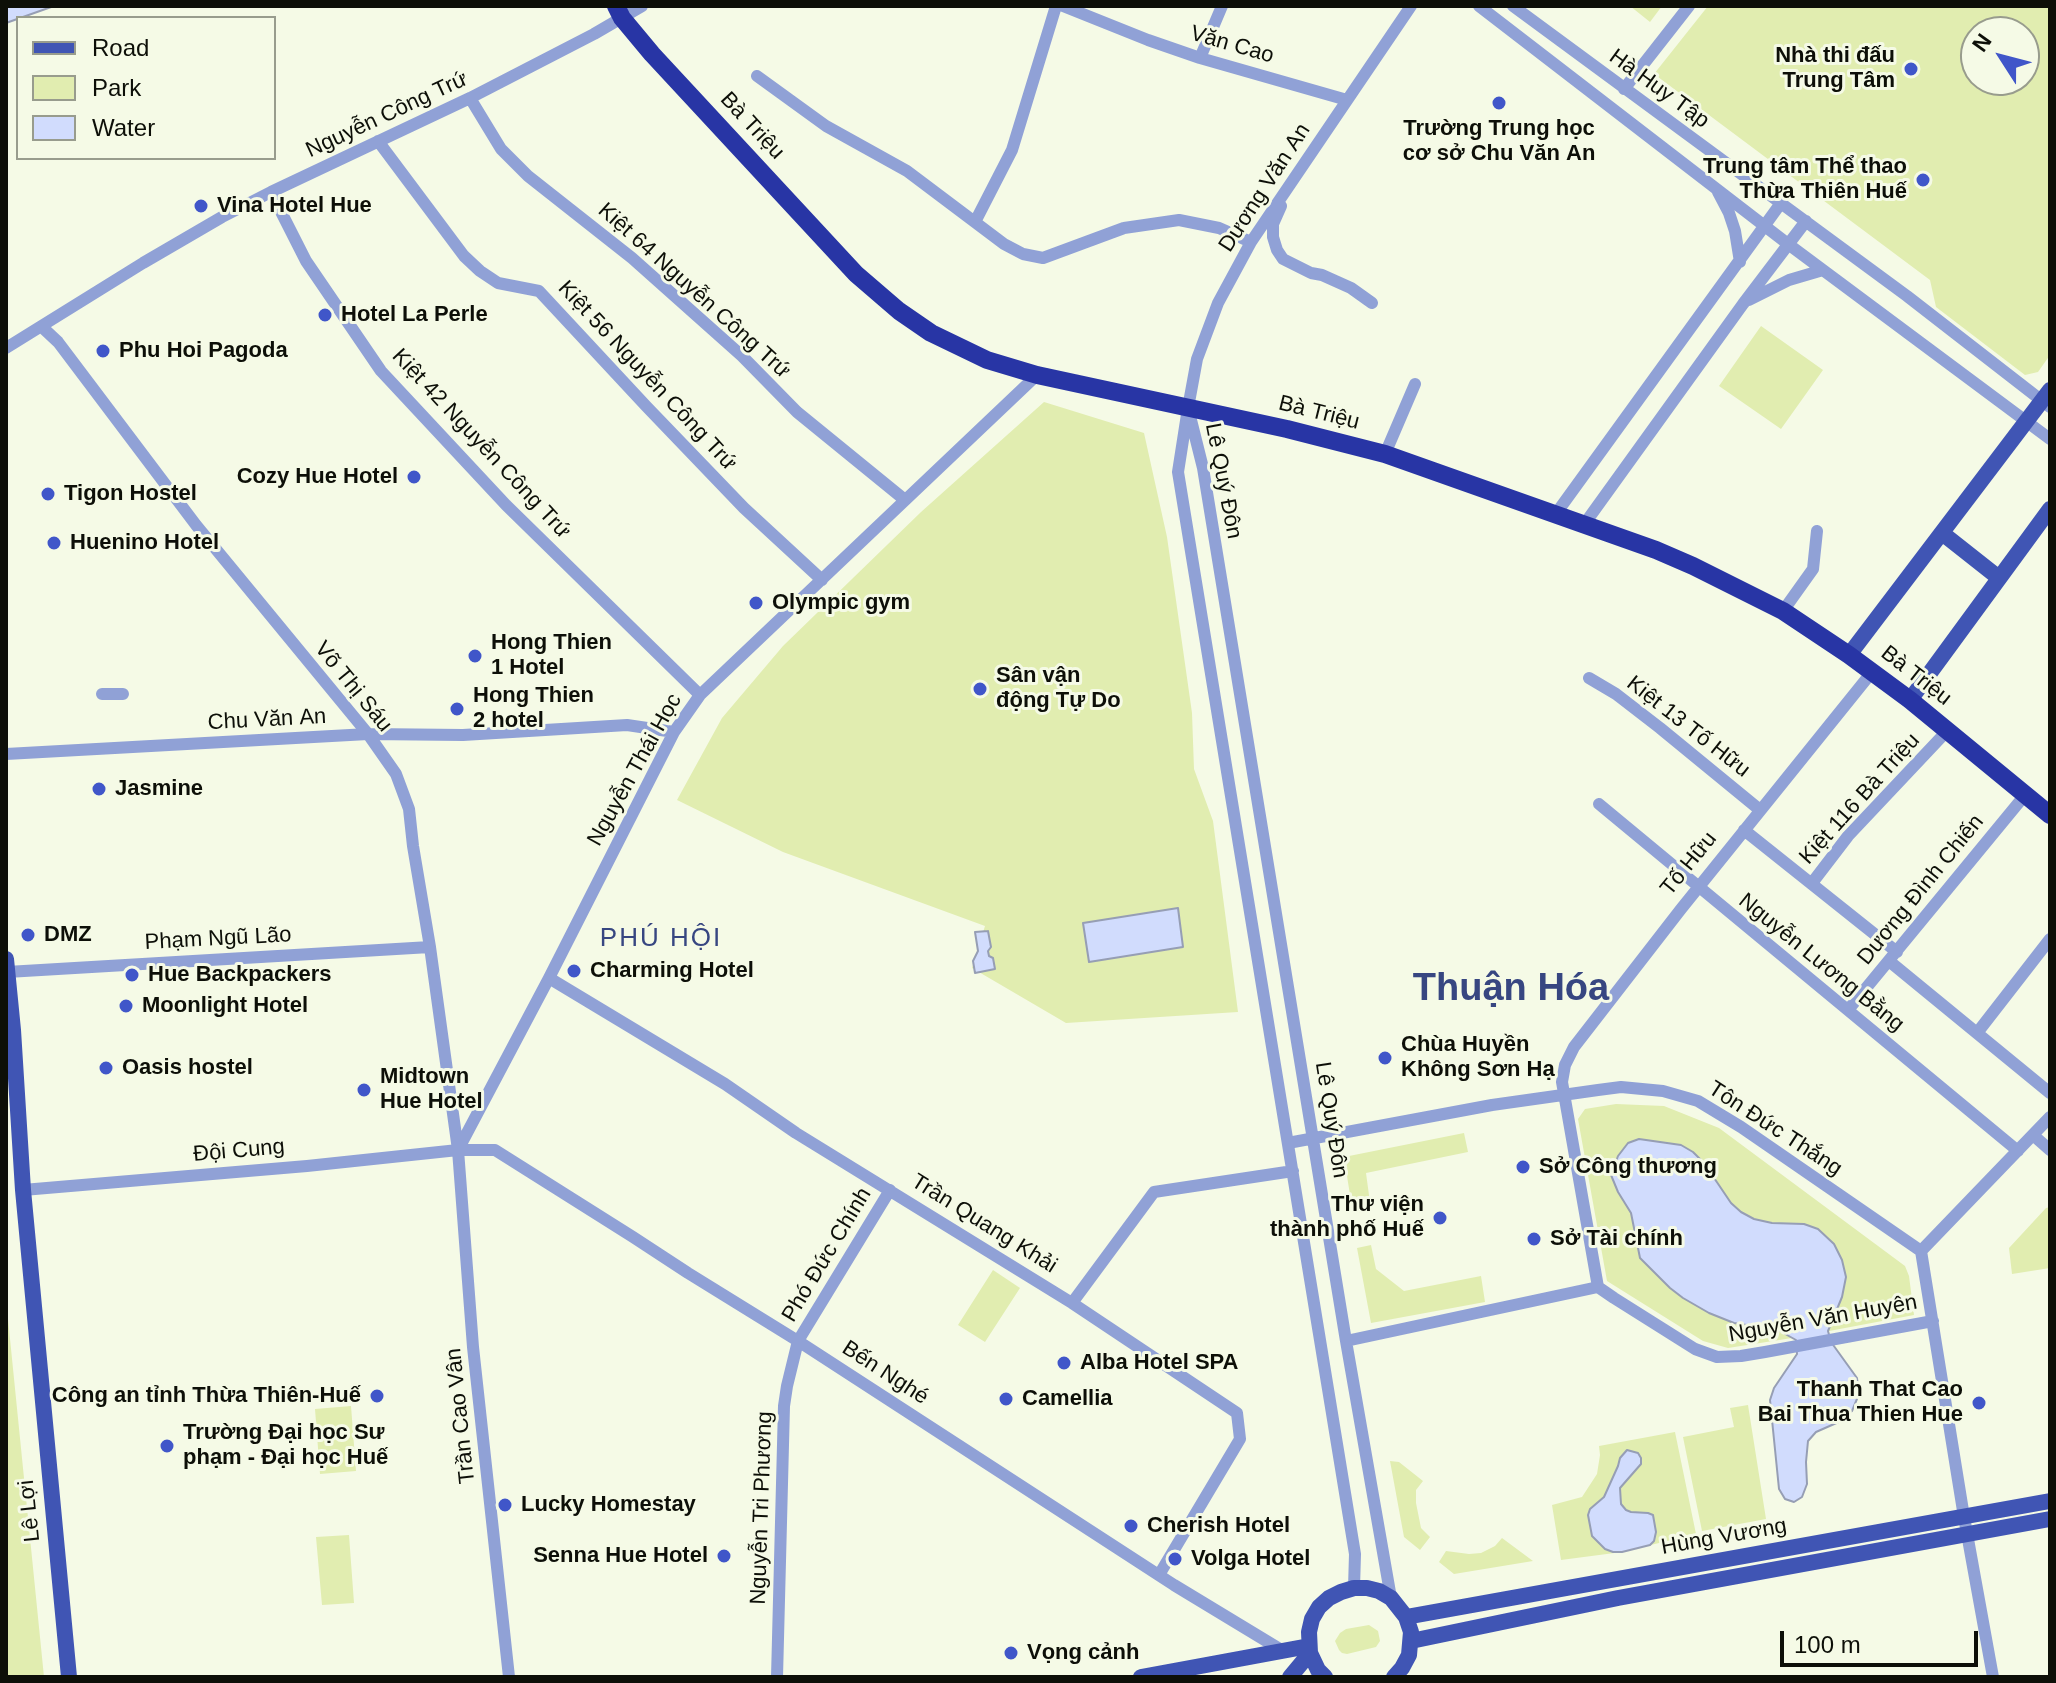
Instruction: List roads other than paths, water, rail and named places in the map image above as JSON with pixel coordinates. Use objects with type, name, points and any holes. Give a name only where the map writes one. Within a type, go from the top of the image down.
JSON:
[{"type":"highway","name":"Bà Triệu","points":[[619,12],[652,54],[856,274],[899,311],[931,333],[987,360],[1037,375],[1287,429],[1385,454],[1656,550],[1783,611],[1849,655],[1910,700],[2050,815]]},
{"type":"main road","points":[[1849,655],[2047,399]]},
{"type":"main road","points":[[1910,700],[2050,509]]},
{"type":"main road","points":[[1942,533],[1999,578]]},
{"type":"main road","name":"Lê Lợi","points":[[7,965],[23,1190],[69,1677]]},
{"type":"main road","name":"Hùng Vương","points":[[1411,1641],[1966,1526],[2050,1501]]},
{"type":"main road","name":"Hùng Vương","points":[[1406,1617],[1966,1526],[2050,1519]]},
{"type":"main road","points":[[1324,1677],[1313,1662],[1309,1649],[1312,1619],[1329,1598],[1354,1588],[1367,1588],[1391,1598],[1409,1624],[1409,1655],[1394,1677]]},
{"type":"main road","points":[[1141,1677],[1309,1649]]},
{"type":"main road","points":[[1290,1677],[1309,1649]]},
{"type":"street","name":"Nguyễn Công Trứ","points":[[6,348],[222,217],[470,98],[619,12],[642,6]]},
{"type":"street","points":[[975,222],[1012,150],[1056,6]]},
{"type":"street","name":"Văn Cao","points":[[1063,6],[1200,58],[1347,100]]},
{"type":"street","points":[[1200,58],[1222,6]]},
{"type":"street","name":"Dương Văn An","points":[[1188,408],[1197,359],[1218,303],[1251,242],[1411,6]]},
{"type":"street","name":"Hà Huy Tập","points":[[1479,6],[1788,244],[2050,439]]},
{"type":"street","name":"Hà Huy Tập","points":[[1513,6],[2047,399]]},
{"type":"street","points":[[1624,89],[1689,6]]},
{"type":"street","points":[[1544,56],[1557,39]]},
{"type":"street","points":[[757,76],[826,126],[907,171],[1004,244],[1023,254],[1043,258],[1124,228],[1179,220],[1219,228],[1251,242]]},
{"type":"street","name":"Kiệt 64 Nguyễn Công Trứ","points":[[470,98],[501,149],[528,176],[632,258],[742,356],[797,412],[905,500]]},
{"type":"street","points":[[1659,145],[1677,127]]},
{"type":"street","name":"Kiệt 56 Nguyễn Công Trứ","points":[[378,141],[464,256],[498,283],[539,291],[744,508],[822,580]]},
{"type":"street","points":[[1288,184],[1273,224],[1273,237],[1283,259],[1351,288],[1372,303]]},
{"type":"street","name":"Hà Huy Tập","points":[[1717,189],[1735,231],[1740,262]]},
{"type":"street","name":"Kiệt 42 Nguyễn Công Trứ","points":[[271,192],[306,261],[381,371],[506,505],[700,695]]},
{"type":"street","points":[[1555,515],[1781,203]]},
{"type":"street","points":[[1583,526],[1806,221]]},
{"type":"street","points":[[1743,304],[1781,284],[1823,270]]},
{"type":"street","name":"Võ Thị Sáu","points":[[42,327],[58,342],[196,525],[368,734],[396,774],[409,809],[458,1150]]},
{"type":"street","name":"Nguyễn Thái Học","points":[[458,1150],[674,732],[700,695],[1037,375]]},
{"type":"street","points":[[1385,454],[1415,384]]},
{"type":"street","name":"Lê Quý Đôn","points":[[1188,408],[1203,468],[1391,1598]]},
{"type":"street","name":"Lê Quý Đôn","points":[[1188,408],[1178,472],[1355,1554],[1354,1588]]},
{"type":"street","points":[[1783,611],[1813,569],[1817,531]]},
{"type":"street","name":"Tố Hữu","points":[[1564,1094],[1562,1082],[1568,1056],[1698,887],[1872,672]]},
{"type":"street","name":"Kiệt 13 Tố Hữu","points":[[1589,678],[1616,694],[1760,810]]},
{"type":"street","points":[[102,694],[123,694]]},
{"type":"street","name":"Chu Văn An","points":[[6,754],[368,734],[463,735],[627,725],[674,732]]},
{"type":"street","name":"Kiệt 116 Bà Triệu","points":[[1947,731],[1848,836],[1812,883],[1977,1033],[2050,1093]]},
{"type":"street","points":[[1224,759],[1250,754]]},
{"type":"street","name":"Dương Đình Chiến","points":[[1848,1010],[2025,795]]},
{"type":"street","name":"Nguyễn Lương Bằng","points":[[1599,804],[2018,1151]]},
{"type":"street","points":[[1744,830],[1812,883]]},
{"type":"street","points":[[1977,1033],[2050,939]]},
{"type":"street","name":"Phạm Ngũ Lão","points":[[7,965],[430,947]]},
{"type":"street","name":"Trần Quang Khải","points":[[549,978],[725,1084],[796,1133],[1072,1303],[1237,1413],[1240,1439],[1159,1575]]},
{"type":"street","name":"Tôn Đức Thắng","points":[[1288,1143],[1564,1094],[1621,1087],[1663,1091],[1698,1101],[1741,1127],[1921,1251]]},
{"type":"street","points":[[1346,1341],[1598,1287],[1564,1094]]},
{"type":"street","points":[[1993,1677],[1921,1251],[2050,1117]]},
{"type":"street","points":[[2033,1135],[2050,1150]]},
{"type":"street","name":"Đội Cung","points":[[23,1190],[458,1150]]},
{"type":"street","name":"Bến Nghé","points":[[458,1150],[495,1150],[1283,1651]]},
{"type":"street","name":"Trần Cao Vân","points":[[458,1150],[473,1347],[509,1677]]},
{"type":"street","points":[[1072,1303],[1154,1192],[1293,1171]]},
{"type":"street","name":"Phó Đức Chính","points":[[798,1341],[890,1190]]},
{"type":"street","name":"Nguyễn Văn Huyên","points":[[1598,1287],[1695,1349],[1717,1357],[1796,1347],[1933,1321]]},
{"type":"street","name":"Nguyễn Tri Phương","points":[[777,1677],[784,1406],[798,1341]]},
{"type":"street","points":[[1337,1450],[1364,1446]]},
{"type":"water","points":[[6,6],[54,6],[26,16],[16,16],[16,19],[6,23]]},
{"type":"water","points":[[1178,908],[1183,947],[1089,962],[1083,923]]},
{"type":"water","points":[[988,931],[991,947],[988,951],[995,969],[975,973],[973,961],[978,951],[975,932]]},
{"type":"water","points":[[1639,1139],[1681,1145],[1693,1152],[1741,1212],[1772,1223],[1804,1224],[1818,1229],[1834,1244],[1842,1260],[1846,1277],[1842,1297],[1828,1331],[1831,1342],[1857,1378],[1859,1394],[1852,1411],[1841,1421],[1816,1432],[1808,1441],[1807,1484],[1802,1497],[1794,1502],[1785,1499],[1779,1489],[1770,1400],[1774,1388],[1797,1354],[1796,1340],[1778,1330],[1734,1323],[1709,1313],[1670,1288],[1640,1258],[1631,1213],[1611,1175],[1618,1156],[1628,1143]]},
{"type":"water","points":[[1627,1450],[1638,1453],[1641,1464],[1620,1488],[1621,1504],[1631,1512],[1653,1515],[1656,1532],[1650,1545],[1613,1552],[1605,1549],[1592,1536],[1588,1515],[1590,1509],[1604,1497],[1620,1458]]},
{"type":"place","name":"Nhà thi đấu Trung Tâm","points":[[1911,69]]},
{"type":"place","name":"Trường Trung học cơ sở Chu Văn An","points":[[1499,103]]},
{"type":"place","name":"Trung tâm Thể thao Thừa Thiên Huế","points":[[1923,180]]},
{"type":"place","name":"Vina Hotel Hue","points":[[201,206]]},
{"type":"place","name":"Hotel La Perle","points":[[325,315]]},
{"type":"place","name":"Phu Hoi Pagoda","points":[[103,351]]},
{"type":"place","name":"Cozy Hue Hotel","points":[[414,477]]},
{"type":"place","name":"Tigon Hostel","points":[[48,494]]},
{"type":"place","name":"Huenino Hotel","points":[[54,543]]},
{"type":"place","name":"Olympic gym","points":[[756,603]]},
{"type":"place","name":"Hong Thien 1 Hotel","points":[[475,656]]},
{"type":"place","name":"Sân vận động Tự Do","points":[[980,689]]},
{"type":"place","name":"Hong Thien 2 hotel","points":[[457,709]]},
{"type":"place","name":"Jasmine","points":[[99,789]]},
{"type":"place","name":"DMZ","points":[[28,935]]},
{"type":"place","name":"Charming Hotel","points":[[574,971]]},
{"type":"place","name":"Hue Backpackers","points":[[132,975]]},
{"type":"place","name":"Moonlight Hotel","points":[[126,1006]]},
{"type":"place","name":"Chùa Huyền Không Sơn Hạ","points":[[1385,1058]]},
{"type":"place","name":"Oasis hostel","points":[[106,1068]]},
{"type":"place","name":"Midtown Hue Hotel","points":[[364,1090]]},
{"type":"place","name":"Sở Công thương","points":[[1523,1167]]},
{"type":"place","name":"Thư viện thành phố Huế","points":[[1440,1218]]},
{"type":"place","name":"Sở Tài chính","points":[[1534,1239]]},
{"type":"place","name":"Alba Hotel SPA","points":[[1064,1363]]},
{"type":"place","name":"Công an tỉnh Thừa Thiên-Huế","points":[[377,1396]]},
{"type":"place","name":"Camellia","points":[[1006,1399]]},
{"type":"place","name":"Thanh That Cao Bai Thua Thien Hue","points":[[1979,1403]]},
{"type":"place","name":"Trường Đại học Sư phạm - Đại học Huế","points":[[167,1446]]},
{"type":"place","name":"Lucky Homestay","points":[[505,1505]]},
{"type":"place","name":"Cherish Hotel","points":[[1131,1526]]},
{"type":"place","name":"Senna Hue Hotel","points":[[724,1556]]},
{"type":"place","name":"Volga Hotel","points":[[1175,1559]]},
{"type":"place","name":"Vọng cảnh","points":[[1011,1653]]},
{"type":"district","name":"PHÚ HỘI","points":[[661,939]]},
{"type":"district","name":"Thuận Hóa","points":[[1511,990]]}]
